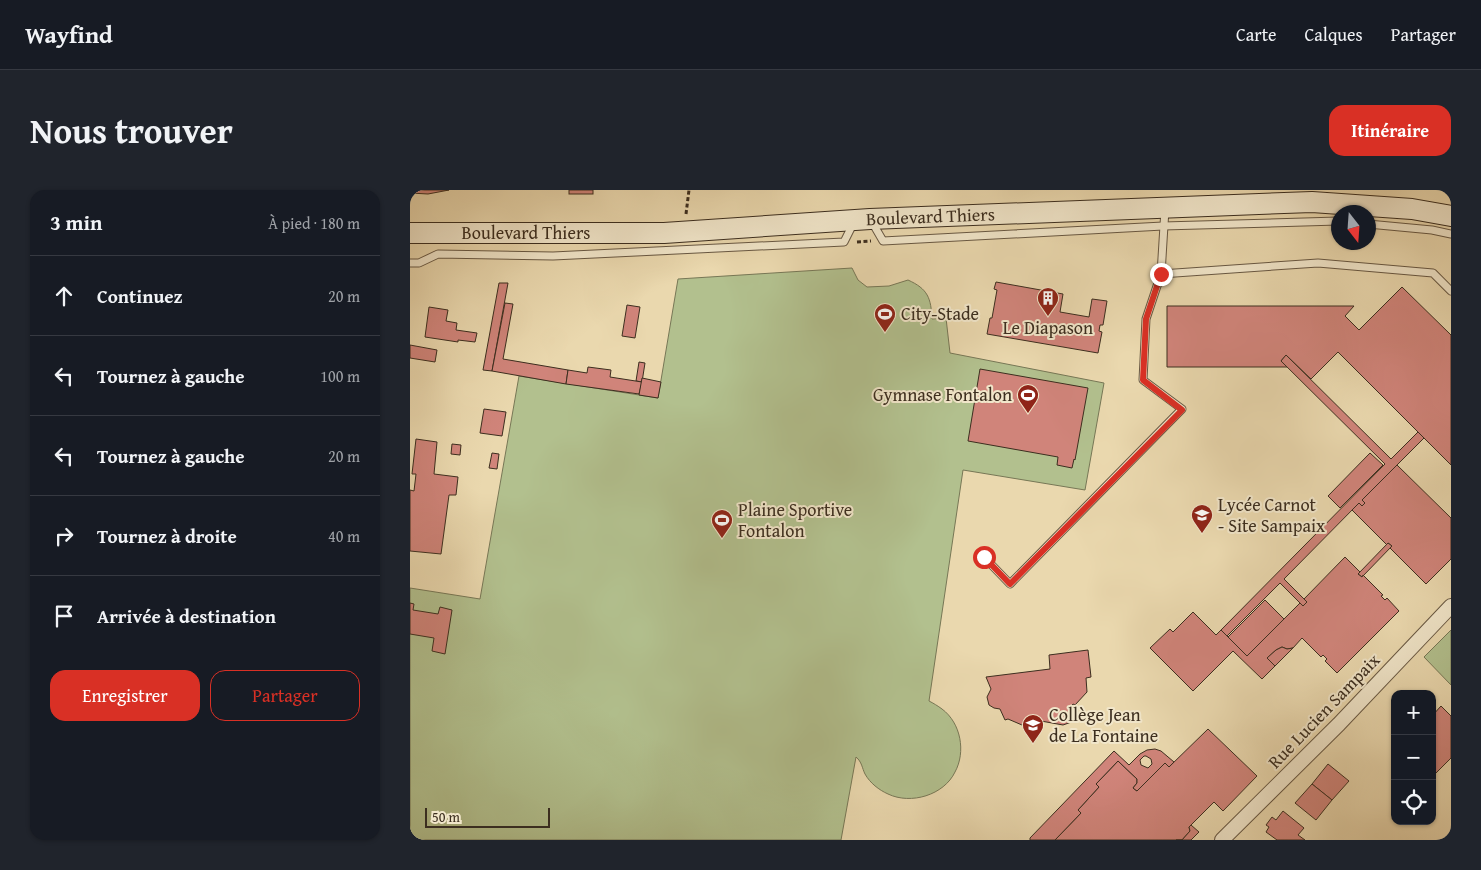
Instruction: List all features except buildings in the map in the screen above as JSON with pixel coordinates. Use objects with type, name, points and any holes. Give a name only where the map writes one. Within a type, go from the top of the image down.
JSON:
[{"type":"main road","name":"Boulevard Thiers","points":[[410,233],[683,232],[862,219],[1165,206],[1313,196],[1451,216]]},
{"type":"street","name":"Rue Lucien Sampaix","points":[[1222,840],[1339,724],[1451,606]]},
{"type":"lane","points":[[984,557],[1010,584],[1182,410],[1143,380],[1146,319],[1161,274],[1165,206]]},
{"type":"lane","points":[[410,263],[419,263],[438,254],[553,256],[844,242],[862,219],[883,241],[1163,226],[1331,222]]},
{"type":"lane","points":[[1376,225],[1432,230],[1451,234]]},
{"type":"lane","points":[[1161,274],[1318,263],[1432,273],[1451,291]]},
{"type":"path","points":[[683,232],[689,190]]},
{"type":"path","points":[[844,242],[883,241]]},
{"type":"green space","name":"Plaine Sportive Fontalon","points":[[852,268],[858,280],[867,287],[889,286],[908,280],[920,287],[927,295],[931,305],[932,319],[946,318],[950,353],[1104,383],[1085,490],[963,470],[929,701],[940,708],[954,722],[960,738],[960,756],[955,772],[950,780],[943,787],[926,796],[916,798],[897,797],[885,792],[872,783],[856,757],[841,840],[410,840],[410,588],[480,599],[519,376],[658,398],[678,279]]},
{"type":"green space","points":[[1451,630],[1451,685],[1424,657]]},
{"type":"place","name":"Le Diapason","points":[[1048,317]]},
{"type":"place","name":"City-Stade","points":[[885,333]]},
{"type":"place","name":"Gymnase Fontalon","points":[[1028,414]]},
{"type":"place","name":"Lycée Carnot - Site Sampaix","points":[[1202,534]]},
{"type":"place","name":"Plaine Sportive Fontalon","points":[[722,539]]},
{"type":"place","name":"Collège Jean de La Fontaine","points":[[1033,744]]},
{"type":"route","points":[[984,557],[1010,584],[1182,410],[1143,380],[1146,319],[1161,274]]}]
